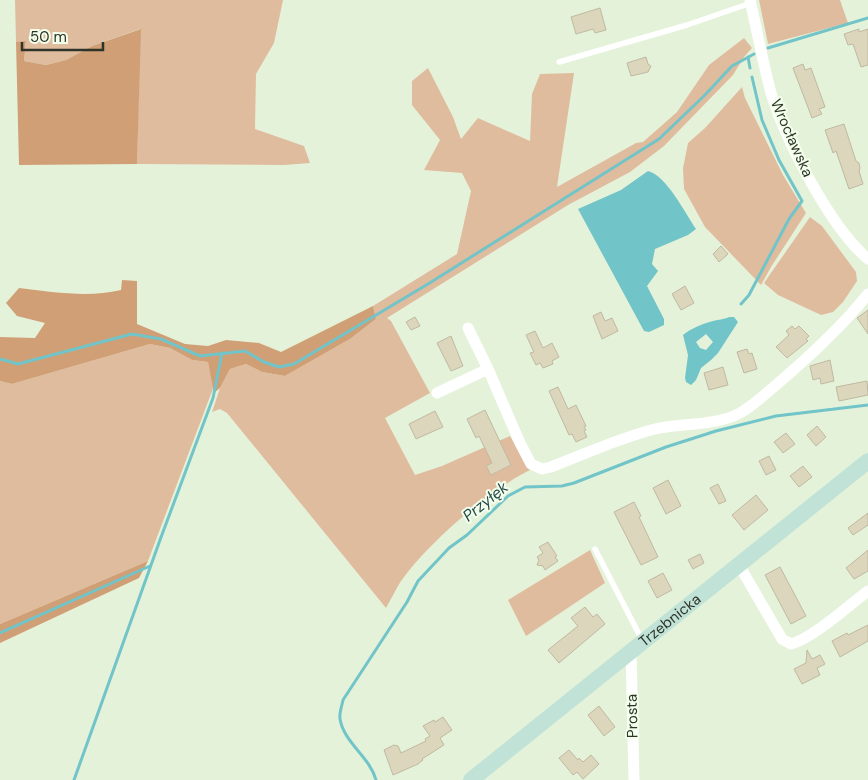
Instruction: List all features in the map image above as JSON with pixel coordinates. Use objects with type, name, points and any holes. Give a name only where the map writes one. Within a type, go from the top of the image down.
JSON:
[{"type":"street","name":"Wrocławska","points":[[750,1],[772,94],[806,173],[829,213],[868,259]]},
{"type":"street","points":[[468,328],[531,464],[542,469],[657,429],[720,420],[740,414],[821,346],[868,294]]},
{"type":"street","points":[[437,393],[488,369]]},
{"type":"street","name":"Trzebnicka","points":[[471,780],[868,461]]},
{"type":"street","points":[[738,565],[782,639],[791,644],[812,634],[868,591]]},
{"type":"street","name":"Prosta","points":[[634,780],[637,646]]},
{"type":"lane","points":[[559,62],[687,26],[750,1]]},
{"type":"lane","points":[[595,548],[637,646]]},
{"type":"shaded area","points":[[15,0],[283,0],[274,43],[256,74],[255,129],[304,146],[310,163],[284,165],[137,164],[140,29],[92,46],[66,60],[46,65],[24,61],[26,42],[16,42]]},
{"type":"shaded area","points":[[759,0],[840,0],[848,23],[768,44]]},
{"type":"shaded area","points":[[141,29],[137,164],[19,165],[16,42],[26,41],[24,61],[46,65],[66,60],[92,46]]},
{"type":"shaded area","points":[[744,38],[752,48],[733,75],[664,146],[630,172],[568,205],[387,318],[391,321],[430,393],[385,418],[415,475],[442,466],[510,436],[530,470],[478,504],[443,534],[401,581],[386,608],[227,413],[220,409],[212,412],[220,388],[230,369],[246,364],[262,372],[285,376],[350,339],[376,319],[373,306],[457,254],[471,191],[462,173],[424,170],[440,140],[412,105],[412,81],[428,68],[453,117],[461,139],[478,118],[530,141],[532,94],[540,74],[574,73],[557,187],[636,143],[643,142],[677,112],[709,65]]},
{"type":"shaded area","points":[[742,87],[745,98],[783,175],[806,213],[761,285],[705,227],[684,189],[683,168],[688,143],[705,128]]},
{"type":"shaded area","points":[[810,217],[822,226],[856,272],[857,281],[843,302],[833,312],[821,315],[778,295],[764,283]]},
{"type":"shaded area","points":[[122,280],[137,281],[137,324],[185,344],[208,346],[226,340],[259,343],[281,352],[373,306],[376,319],[350,339],[285,376],[262,372],[246,364],[230,369],[220,388],[214,393],[208,362],[192,360],[170,348],[150,344],[12,384],[0,381],[0,337],[35,338],[45,323],[17,316],[6,303],[19,288],[70,294],[96,294],[121,290]]},
{"type":"shaded area","points":[[150,344],[170,348],[192,360],[208,362],[214,386],[148,561],[0,624],[0,381],[12,384]]},
{"type":"shaded area","points":[[590,550],[605,583],[526,636],[508,600]]},
{"type":"shaded area","points":[[148,561],[139,578],[0,643],[0,624]]},
{"type":"water","points":[[648,171],[655,174],[668,187],[696,229],[688,235],[655,249],[652,264],[658,271],[647,286],[664,319],[664,325],[649,332],[644,331],[578,209],[621,190]]},
{"type":"water","points":[[734,317],[738,322],[718,353],[701,368],[696,380],[691,385],[686,382],[685,378],[688,355],[683,335],[701,325]],"holes":[[[706,334],[713,342],[706,350],[700,348],[696,342]]]},
{"type":"building","points":[[600,8],[606,30],[595,33],[593,29],[576,34],[571,17]]},
{"type":"building","points":[[859,29],[859,32],[868,29],[868,65],[861,67],[853,44],[848,45],[844,34]]},
{"type":"building","points":[[646,57],[648,64],[651,66],[648,72],[631,76],[627,63]]},
{"type":"building","points":[[803,64],[805,70],[811,68],[825,107],[819,109],[822,114],[812,118],[793,68]]},
{"type":"building","points":[[844,124],[856,161],[859,163],[863,184],[849,189],[836,151],[833,153],[825,130]]},
{"type":"building","points":[[721,246],[728,254],[719,262],[713,254]]},
{"type":"building","points":[[685,286],[694,303],[681,310],[672,294]]},
{"type":"building","points":[[868,310],[868,334],[857,318]]},
{"type":"building","points":[[601,312],[605,321],[612,318],[618,331],[602,339],[593,316]]},
{"type":"building","points":[[415,317],[420,326],[411,330],[406,322]]},
{"type":"building","points":[[792,326],[795,329],[799,326],[809,336],[806,339],[808,341],[787,358],[776,347],[789,335],[786,331]]},
{"type":"building","points":[[535,331],[543,348],[552,343],[559,357],[552,361],[553,364],[543,368],[540,363],[536,365],[530,353],[534,352],[526,335]]},
{"type":"building","points":[[451,336],[463,366],[451,371],[437,343]]},
{"type":"building","points":[[747,349],[749,354],[752,353],[757,369],[744,373],[737,352]]},
{"type":"building","points":[[830,360],[834,381],[821,384],[820,378],[813,380],[810,366]]},
{"type":"building","points":[[723,367],[728,385],[709,390],[704,373]]},
{"type":"building","points":[[867,381],[868,395],[839,401],[836,387]]},
{"type":"building","points":[[558,387],[568,409],[576,405],[586,426],[584,431],[587,437],[576,442],[572,434],[569,435],[549,391]]},
{"type":"building","points":[[485,410],[511,465],[491,475],[486,466],[492,463],[479,436],[476,438],[467,419]]},
{"type":"building","points":[[435,411],[443,427],[416,439],[409,424]]},
{"type":"building","points":[[817,426],[826,437],[816,446],[807,435]]},
{"type":"building","points":[[786,433],[795,444],[783,453],[774,442]]},
{"type":"building","points":[[769,456],[776,470],[766,475],[759,461]]},
{"type":"building","points":[[803,466],[812,477],[799,487],[790,476]]},
{"type":"building","points":[[668,480],[681,506],[666,514],[653,488]]},
{"type":"building","points":[[718,484],[726,501],[719,504],[710,488]]},
{"type":"building","points":[[756,495],[768,510],[744,530],[732,515]]},
{"type":"building","points":[[634,502],[658,557],[641,565],[614,512]]},
{"type":"building","points":[[868,513],[868,525],[853,535],[848,528]]},
{"type":"building","points":[[548,542],[558,561],[545,570],[543,566],[537,565],[539,560],[537,557],[543,553],[539,547]]},
{"type":"building","points":[[868,550],[868,571],[854,579],[846,568]]},
{"type":"building","points":[[700,554],[704,563],[693,569],[688,560]]},
{"type":"building","points":[[780,567],[806,616],[791,624],[765,575]]},
{"type":"building","points":[[663,573],[672,590],[657,598],[648,581]]},
{"type":"building","points":[[585,607],[593,617],[597,614],[605,624],[559,663],[548,650],[578,626],[571,618]]},
{"type":"building","points":[[868,625],[868,641],[840,657],[832,641]]},
{"type":"building","points":[[807,650],[812,659],[820,655],[825,664],[817,668],[820,675],[802,684],[794,669],[806,663]]},
{"type":"building","points":[[599,706],[615,727],[604,736],[588,715]]},
{"type":"building","points":[[443,717],[452,730],[440,738],[444,745],[422,759],[418,764],[393,775],[384,750],[394,745],[398,746],[401,753],[426,741],[425,739],[430,736],[423,726]]},
{"type":"building","points":[[569,750],[578,760],[579,758],[583,762],[591,755],[599,764],[583,779],[577,772],[573,775],[559,758]]},
{"type":"waterway","points":[[768,48],[868,18]]},
{"type":"waterway","points":[[0,359],[18,364],[132,334],[161,339],[200,356],[245,351],[264,362],[279,367],[294,364],[428,284],[659,139],[732,66],[754,54]]},
{"type":"waterway","points":[[748,57],[750,68]]},
{"type":"waterway","points":[[741,304],[749,295],[789,219],[802,201],[779,160],[762,120],[752,77]]},
{"type":"waterway","points":[[74,780],[213,398],[222,353]]},
{"type":"waterway","name":"Przyłęk","points":[[376,780],[368,764],[342,728],[340,712],[343,700],[407,602],[418,581],[449,548],[467,535],[508,496],[525,487],[562,486],[574,483],[666,447],[716,431],[776,416],[868,405]]},
{"type":"waterway","points":[[0,633],[150,566]]}]
